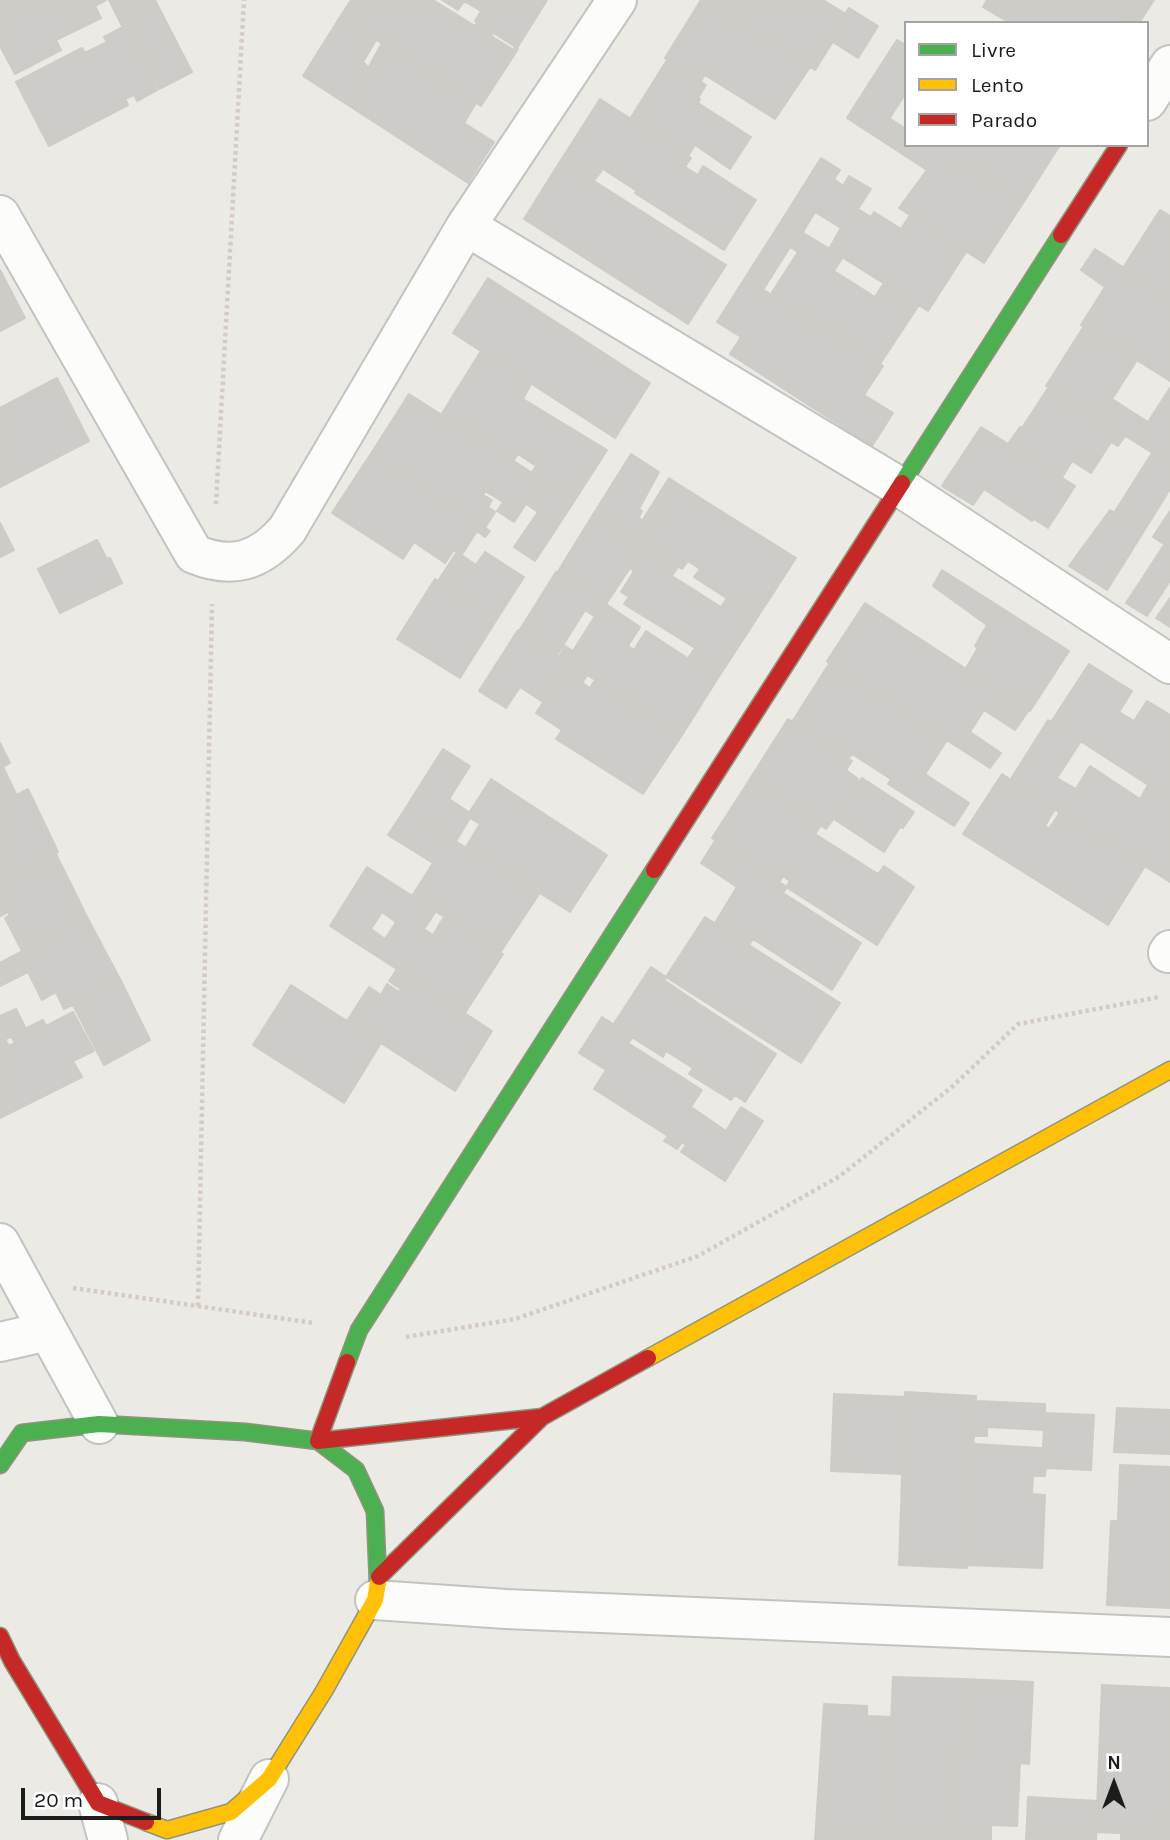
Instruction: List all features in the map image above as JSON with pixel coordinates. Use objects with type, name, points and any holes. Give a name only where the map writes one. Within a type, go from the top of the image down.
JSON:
[{"type":"street","points":[[0,215],[194,554],[213,562],[242,562],[272,547],[287,530],[466,226],[617,0]]},
{"type":"street","points":[[1149,98],[1170,65]]},
{"type":"street","points":[[318,1441],[359,1329],[1118,147]]},
{"type":"street","points":[[466,226],[900,487],[1170,664]]},
{"type":"street","points":[[238,1840],[269,1779],[324,1691],[377,1589],[542,1417],[1170,1070]]},
{"type":"street","points":[[0,1243],[99,1424]]},
{"type":"street","points":[[0,1342],[48,1331]]},
{"type":"street","points":[[0,1465],[17,1431],[99,1424],[245,1432],[318,1441],[542,1417]]},
{"type":"street","points":[[318,1441],[356,1470],[375,1511],[377,1589]]},
{"type":"street","points":[[377,1589],[506,1609],[1170,1637]]},
{"type":"street","points":[[0,1636],[12,1661],[97,1803],[108,1840]]},
{"type":"street","points":[[97,1803],[167,1830],[230,1812],[269,1779]]},
{"type":"path","points":[[198,1306],[213,562],[244,0]]},
{"type":"path","points":[[19,1280],[404,1337],[515,1320],[698,1256],[840,1176],[953,1086],[1018,1024],[1170,994]]},
{"type":"building","points":[[0,0],[24,0],[0,13]]},
{"type":"building","points":[[24,0],[106,0],[95,6],[101,18],[56,40],[61,50],[15,74],[0,46],[0,13]]},
{"type":"building","points":[[109,0],[155,0],[159,8],[123,28]]},
{"type":"building","points":[[351,0],[433,0],[475,26],[477,22],[493,33],[491,36],[514,50],[515,47],[518,49],[481,106],[340,17]]},
{"type":"building","points":[[442,0],[547,0],[517,48],[475,21],[481,11],[464,1],[458,10]]},
{"type":"building","points":[[701,0],[810,67],[775,119],[705,75],[701,81],[665,58]]},
{"type":"building","points":[[705,0],[823,0],[849,16],[815,70]]},
{"type":"building","points":[[987,0],[1095,0],[1127,21],[1007,21],[983,7]]},
{"type":"building","points":[[1095,0],[1154,0],[1140,21],[1127,21]]},
{"type":"building","points":[[159,8],[192,72],[159,89],[127,26]]},
{"type":"building","points":[[849,8],[878,26],[858,58],[833,42],[849,16],[845,14]]},
{"type":"building","points":[[340,17],[376,40],[363,62],[368,67],[348,105],[303,76]]},
{"type":"building","points":[[125,26],[157,90],[137,101],[134,95],[125,99],[128,105],[49,146],[16,82],[82,48],[85,53],[107,42],[104,37]]},
{"type":"building","points":[[897,40],[904,44],[904,96],[889,119],[859,99]]},
{"type":"building","points":[[382,43],[476,103],[464,123],[494,142],[468,183],[348,105]]},
{"type":"building","points":[[667,60],[706,85],[698,103],[751,137],[730,169],[695,145],[688,156],[630,119]]},
{"type":"building","points":[[600,99],[691,158],[685,167],[698,175],[703,166],[756,200],[724,250],[635,193],[637,191],[603,169],[594,181],[561,160]]},
{"type":"building","points":[[859,99],[904,128],[904,147],[934,147],[1023,203],[984,263],[899,208],[927,170],[847,118]]},
{"type":"building","points":[[934,147],[1059,147],[1023,203]]},
{"type":"building","points":[[821,158],[840,170],[834,179],[843,186],[849,176],[871,189],[858,209],[871,217],[874,212],[901,229],[910,215],[966,252],[928,311],[829,249],[841,228],[815,212],[803,232],[782,220]]},
{"type":"building","points":[[561,160],[726,265],[688,324],[524,219]]},
{"type":"building","points":[[1160,210],[1170,216],[1170,298],[1123,268]]},
{"type":"building","points":[[782,220],[843,257],[834,271],[875,297],[884,283],[919,305],[880,364],[771,294],[798,252],[790,247],[763,290],[745,278]]},
{"type":"building","points":[[1095,249],[1170,298],[1170,381],[1081,325],[1105,287],[1081,270]]},
{"type":"building","points":[[0,270],[25,318],[0,331]]},
{"type":"building","points":[[488,278],[650,383],[615,438],[453,333]]},
{"type":"building","points":[[745,278],[883,366],[864,395],[893,413],[872,446],[730,354],[741,337],[717,322]]},
{"type":"building","points":[[1084,326],[1137,360],[1112,399],[1148,422],[1170,388],[1170,464],[1046,386]]},
{"type":"building","points":[[481,351],[531,384],[523,399],[607,450],[575,500],[532,472],[536,466],[518,454],[513,461],[441,415]]},
{"type":"building","points":[[57,378],[89,441],[0,487],[0,408]]},
{"type":"building","points":[[1048,388],[1125,436],[1118,446],[1111,442],[1091,473],[1072,461],[1061,479],[1008,444]]},
{"type":"building","points":[[409,394],[542,479],[514,522],[497,511],[503,502],[485,491],[483,495],[492,500],[488,507],[495,512],[485,528],[372,452]]},
{"type":"building","points":[[981,427],[1075,486],[1048,528],[1034,519],[1032,521],[984,489],[973,505],[942,486]]},
{"type":"building","points":[[372,452],[490,531],[485,537],[477,531],[461,556],[454,550],[445,563],[414,542],[403,559],[332,513]]},
{"type":"building","points":[[1152,453],[1170,464],[1170,489],[1144,531],[1114,513]]},
{"type":"building","points":[[631,454],[659,472],[639,509],[642,511],[639,517],[642,521],[669,478],[678,484],[641,542],[594,513]]},
{"type":"building","points":[[542,479],[575,500],[535,561],[514,547],[538,512],[526,504]]},
{"type":"building","points":[[678,484],[796,558],[757,618],[694,577],[700,569],[688,561],[682,569],[641,542]]},
{"type":"building","points":[[1110,510],[1144,531],[1107,590],[1069,566]]},
{"type":"building","points":[[1170,511],[1170,548],[1153,537]]},
{"type":"building","points":[[594,513],[636,539],[623,559],[632,565],[606,604],[557,573]]},
{"type":"building","points":[[0,523],[14,550],[0,557]]},
{"type":"building","points":[[636,539],[678,567],[672,576],[721,607],[727,598],[757,618],[718,678],[688,658],[695,648],[624,604],[629,597],[621,592],[634,571],[630,568],[632,565],[623,559]]},
{"type":"building","points":[[97,540],[107,559],[110,558],[122,583],[60,613],[38,569]]},
{"type":"building","points":[[1164,545],[1170,548],[1170,581],[1147,616],[1126,603]]},
{"type":"building","points":[[457,552],[476,565],[485,552],[524,577],[497,619],[438,581]]},
{"type":"building","points":[[942,570],[1069,651],[1030,711],[966,668],[987,625],[933,586]]},
{"type":"building","points":[[556,572],[606,604],[597,618],[585,610],[557,655],[519,631]]},
{"type":"building","points":[[435,579],[497,619],[460,678],[397,639]]},
{"type":"building","points":[[1170,598],[1170,627],[1156,618]]},
{"type":"building","points":[[865,603],[1029,710],[1015,730],[984,710],[970,732],[1001,753],[990,768],[829,664],[827,661]]},
{"type":"building","points":[[606,604],[640,627],[628,646],[634,650],[646,631],[718,678],[682,735],[559,657],[565,646],[573,651],[595,616],[597,618]]},
{"type":"building","points":[[518,630],[588,674],[582,683],[564,671],[543,702],[520,687],[506,708],[479,691]]},
{"type":"building","points":[[829,664],[947,740],[925,774],[969,803],[954,826],[888,784],[891,779],[852,754],[849,758],[792,722]]},
{"type":"building","points":[[1089,664],[1132,691],[1119,712],[1134,721],[1147,701],[1170,715],[1170,799],[1051,722]]},
{"type":"building","points":[[564,671],[590,688],[595,680],[682,735],[643,794],[556,739],[562,730],[536,713]]},
{"type":"building","points":[[788,719],[852,761],[846,770],[858,779],[847,796],[862,778],[914,812],[903,828],[900,827],[884,852],[834,819],[840,810],[826,829],[750,779]]},
{"type":"building","points":[[1048,720],[1081,741],[1057,778],[1076,789],[1090,766],[1140,799],[1148,785],[1170,799],[1170,882],[1011,782]]},
{"type":"building","points":[[0,743],[10,763],[3,767],[17,796],[0,804]]},
{"type":"building","points":[[443,749],[470,766],[449,799],[470,813],[467,816],[470,818],[456,841],[405,809]]},
{"type":"building","points":[[1002,774],[1055,809],[1045,826],[1049,829],[1060,812],[1145,866],[1108,925],[963,834]]},
{"type":"building","points":[[491,779],[607,855],[570,912],[466,847],[480,824],[467,816]]},
{"type":"building","points":[[750,779],[821,825],[815,834],[878,874],[884,866],[914,887],[877,945],[786,887],[790,881],[783,876],[779,882],[712,838]]},
{"type":"building","points":[[28,789],[58,852],[0,883],[0,804]]},
{"type":"building","points":[[405,809],[539,894],[500,953],[412,896],[433,863],[388,835]]},
{"type":"building","points":[[715,841],[787,887],[783,893],[861,943],[832,990],[753,939],[749,945],[715,923],[737,887],[701,863]]},
{"type":"building","points":[[56,854],[87,917],[22,951],[5,918],[10,915],[8,912],[0,916],[0,883]]},
{"type":"building","points":[[367,867],[436,911],[424,929],[433,935],[444,917],[503,954],[465,1013],[330,926]],"holes":[[[382,912],[396,922],[385,939],[371,929]]]},
{"type":"building","points":[[87,917],[121,981],[64,1009],[56,992],[42,1000],[28,972],[0,986],[0,963]]},
{"type":"building","points":[[705,917],[840,1003],[801,1063],[666,977]]},
{"type":"building","points":[[651,967],[666,977],[664,980],[776,1054],[745,1102],[735,1095],[731,1100],[689,1074],[693,1068],[666,1051],[663,1057],[613,1025]]},
{"type":"building","points":[[397,969],[492,1031],[455,1091],[347,1021],[369,987],[381,995],[387,984],[399,992],[401,989],[389,981]]},
{"type":"building","points":[[121,981],[150,1040],[104,1065],[73,1005]]},
{"type":"building","points":[[291,985],[381,1043],[344,1103],[253,1045]]},
{"type":"building","points":[[16,1009],[26,1029],[0,1042],[0,1016]]},
{"type":"building","points":[[73,1012],[94,1051],[73,1061],[82,1077],[0,1118],[0,1042],[5,1039],[9,1046],[15,1043],[11,1036],[43,1020],[46,1026]]},
{"type":"building","points":[[602,1017],[633,1037],[628,1043],[702,1090],[691,1107],[726,1131],[741,1107],[763,1121],[725,1181],[681,1152],[686,1145],[682,1142],[677,1149],[664,1141],[668,1136],[594,1089],[606,1070],[579,1053]]},
{"type":"building","points":[[905,1392],[976,1396],[967,1568],[899,1565]]},
{"type":"building","points":[[834,1394],[905,1397],[902,1474],[831,1471]]},
{"type":"building","points":[[976,1401],[1045,1404],[1045,1430],[987,1427],[987,1436],[974,1436]]},
{"type":"building","points":[[1117,1408],[1170,1410],[1170,1454],[1114,1452]]},
{"type":"building","points":[[1045,1413],[1094,1415],[1091,1470],[1046,1468],[1046,1464],[1042,1464]]},
{"type":"building","points":[[974,1444],[1041,1448],[1040,1463],[1046,1464],[1045,1476],[1033,1476],[1032,1494],[1045,1495],[1042,1568],[968,1565]]},
{"type":"building","points":[[1120,1465],[1170,1467],[1170,1608],[1107,1605],[1111,1521],[1118,1521]]},
{"type":"building","points":[[893,1677],[963,1679],[956,1840],[886,1839]]},
{"type":"building","points":[[963,1679],[1033,1682],[1029,1764],[1020,1763],[1017,1826],[991,1825],[991,1840],[956,1840]]},
{"type":"building","points":[[1102,1685],[1170,1688],[1167,1840],[1121,1840],[1121,1833],[1096,1832]]},
{"type":"building","points":[[824,1704],[867,1706],[867,1716],[891,1717],[886,1840],[815,1840]]},
{"type":"building","points":[[1170,1770],[1170,1840],[1167,1840],[1168,1812]]},
{"type":"building","points":[[1028,1797],[1098,1801],[1096,1840],[1026,1840]]},
{"type":"traffic: fast","points":[[902,483],[1061,235]]},
{"type":"traffic: fast","points":[[347,1362],[359,1330],[654,870]]},
{"type":"traffic: fast","points":[[0,1465],[22,1433],[99,1424],[245,1432],[318,1441],[356,1470],[375,1511],[378,1582]]},
{"type":"traffic: slow","points":[[648,1358],[1170,1070]]},
{"type":"traffic: slow","points":[[146,1822],[167,1830],[231,1812],[269,1779],[324,1691],[375,1600],[378,1582]]},
{"type":"traffic: jam","points":[[1061,235],[1118,147]]},
{"type":"traffic: jam","points":[[654,870],[902,483]]},
{"type":"traffic: jam","points":[[379,1577],[542,1417],[648,1358]]},
{"type":"traffic: jam","points":[[347,1362],[318,1441],[542,1417]]},
{"type":"traffic: jam","points":[[0,1636],[12,1661],[98,1803],[146,1822]]}]
